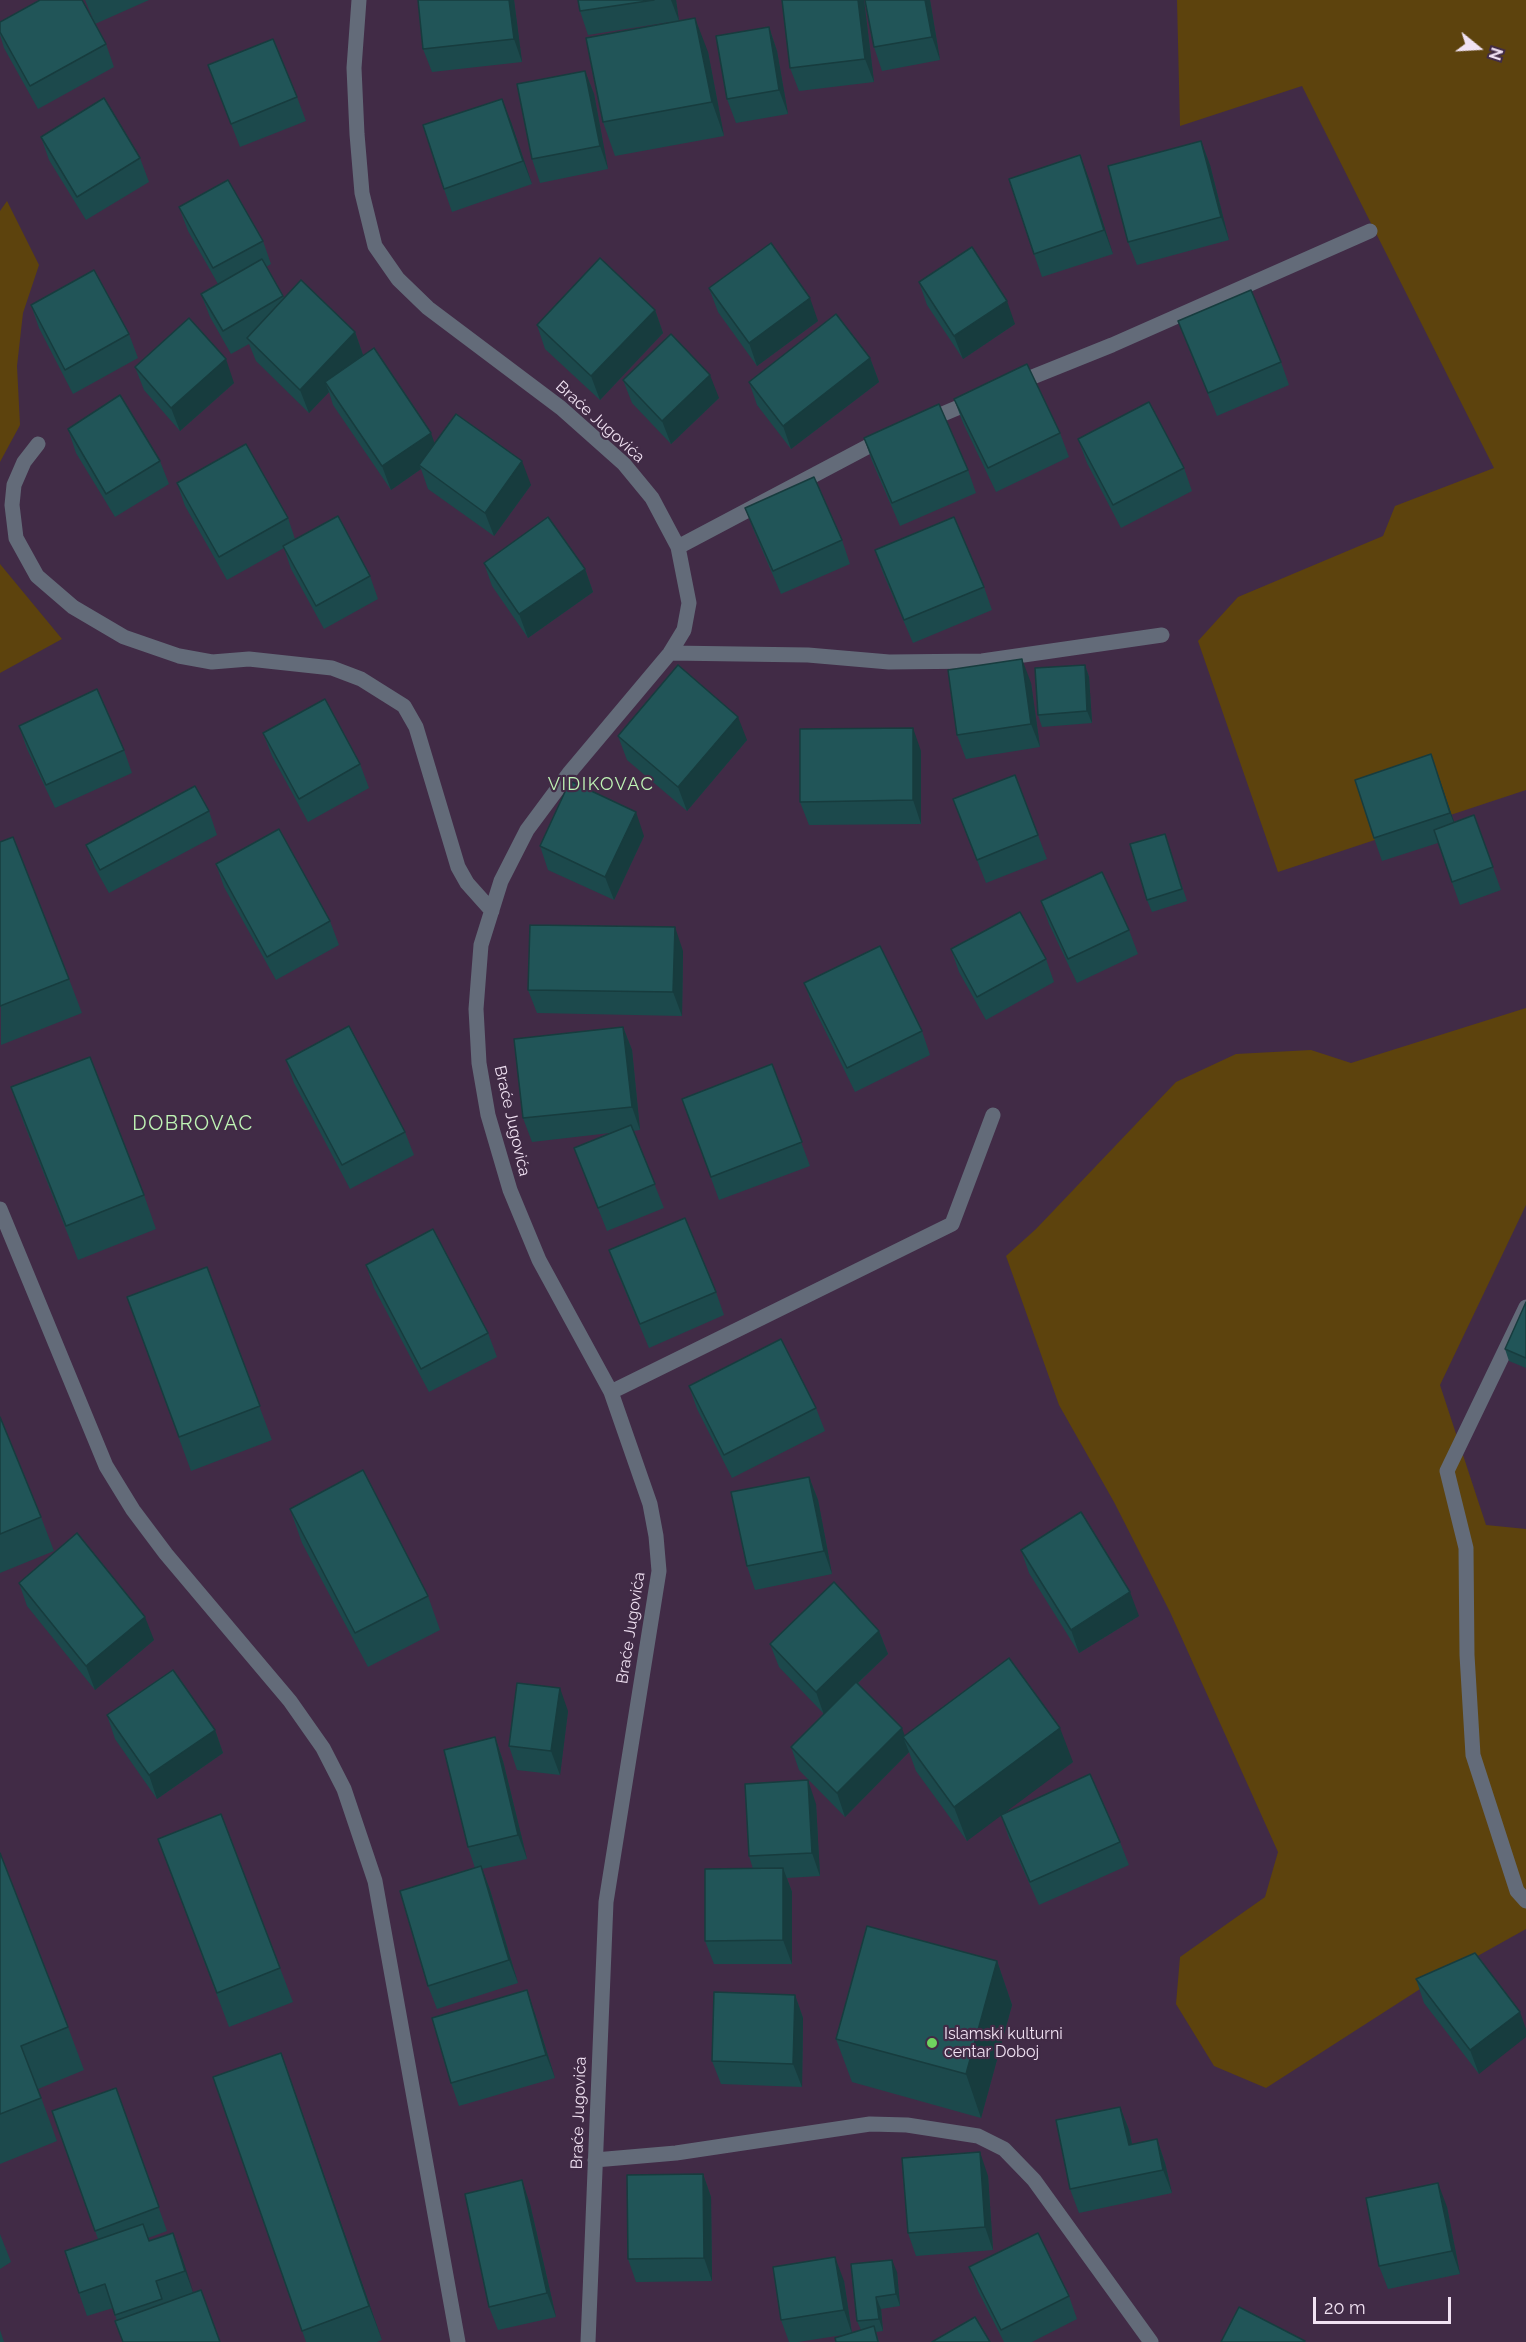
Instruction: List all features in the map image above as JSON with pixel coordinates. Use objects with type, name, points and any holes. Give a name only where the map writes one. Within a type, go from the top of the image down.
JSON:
[{"type":"street","name":"Braće Jugovića","points":[[359,0],[354,68],[357,134],[362,193],[375,246],[398,279],[428,308],[561,408],[624,464],[652,498],[678,546],[689,603],[684,630],[670,653],[570,772],[527,830],[501,881],[481,945],[476,1009],[479,1063],[488,1115],[510,1190],[539,1260],[611,1392],[650,1504],[659,1571],[606,1902],[588,2342]]},
{"type":"street","points":[[678,546],[902,430],[1112,345],[1370,231]]},
{"type":"street","points":[[38,444],[24,462],[14,485],[12,505],[16,538],[37,576],[73,607],[124,637],[179,656],[212,662],[249,659],[332,668],[361,679],[395,699],[404,706],[416,728],[458,867],[467,883],[492,911]]},
{"type":"street","points":[[670,653],[808,655],[889,662],[982,661],[1162,635]]},
{"type":"street","points":[[611,1392],[952,1224],[993,1115]]},
{"type":"street","points":[[0,1209],[106,1466],[133,1510],[166,1554],[290,1701],[323,1748],[344,1789],[375,1881],[458,2342]]},
{"type":"street","points":[[1526,1307],[1447,1471],[1466,1548],[1467,1655],[1473,1755],[1517,1891],[1526,1901]]},
{"type":"street","points":[[595,2160],[676,2153],[870,2124],[907,2125],[978,2136],[1004,2149],[1034,2180],[1151,2342]]},
{"type":"shaded area","points":[[1177,0],[1526,0],[1526,790],[1278,872],[1198,641],[1238,597],[1383,536],[1395,506],[1494,468],[1302,86],[1180,126]]},
{"type":"shaded area","points":[[7,201],[39,265],[23,313],[17,366],[20,425],[0,462],[0,211]]},
{"type":"shaded area","points":[[0,564],[62,639],[0,673]]},
{"type":"shaded area","points":[[1526,1008],[1526,1205],[1440,1385],[1486,1525],[1526,1529],[1526,1929],[1431,1982],[1266,2088],[1214,2066],[1176,2004],[1180,1957],[1265,1897],[1278,1852],[1170,1612],[1114,1502],[1059,1405],[1006,1256],[1036,1229],[1176,1082],[1236,1054],[1311,1050],[1351,1063]]},
{"type":"building","points":[[40,0],[82,0],[106,44],[30,86],[0,32],[0,22]]},
{"type":"building","points":[[418,0],[509,0],[514,39],[423,49]]},
{"type":"building","points":[[578,0],[654,0],[580,11]]},
{"type":"building","points":[[782,0],[858,0],[865,59],[790,68]]},
{"type":"building","points":[[865,0],[925,0],[932,37],[874,47]]},
{"type":"building","points":[[695,18],[712,102],[603,122],[586,38]]},
{"type":"building","points":[[769,27],[779,90],[727,99],[716,36]]},
{"type":"building","points":[[273,39],[297,97],[231,124],[208,65]]},
{"type":"building","points":[[585,71],[600,146],[532,159],[517,84]]},
{"type":"building","points":[[104,98],[140,158],[77,197],[41,137]]},
{"type":"building","points":[[502,99],[523,161],[444,189],[423,125]]},
{"type":"building","points":[[1201,141],[1221,217],[1128,242],[1108,166]]},
{"type":"building","points":[[1080,155],[1104,230],[1034,254],[1009,179]]},
{"type":"building","points":[[228,180],[263,241],[213,268],[179,207]]},
{"type":"building","points":[[771,243],[810,298],[749,343],[709,288]]},
{"type":"building","points":[[972,247],[1007,301],[954,336],[919,282]]},
{"type":"building","points":[[600,258],[655,310],[591,376],[537,325]]},
{"type":"building","points":[[262,259],[283,296],[223,331],[201,294]]},
{"type":"building","points":[[94,270],[129,334],[65,370],[31,305]]},
{"type":"building","points":[[301,280],[355,332],[300,390],[247,338]]},
{"type":"building","points":[[1251,290],[1281,362],[1208,393],[1178,321]]},
{"type":"building","points":[[836,314],[870,358],[783,426],[749,382]]},
{"type":"building","points":[[189,318],[226,359],[171,408],[135,367]]},
{"type":"building","points":[[671,334],[710,375],[662,421],[623,380]]},
{"type":"building","points":[[374,348],[431,433],[382,466],[325,382]]},
{"type":"building","points":[[1027,364],[1060,433],[988,468],[954,399]]},
{"type":"building","points":[[120,395],[160,461],[106,494],[68,429]]},
{"type":"building","points":[[1149,402],[1184,468],[1113,505],[1078,439]]},
{"type":"building","points":[[939,404],[968,470],[892,503],[864,438]]},
{"type":"building","points":[[456,414],[522,461],[485,513],[419,465]]},
{"type":"building","points":[[246,444],[288,518],[219,557],[177,483]]},
{"type":"building","points":[[814,477],[842,540],[773,571],[745,508]]},
{"type":"building","points":[[338,516],[370,576],[316,606],[283,546]]},
{"type":"building","points":[[548,517],[585,569],[519,614],[484,563]]},
{"type":"building","points":[[954,517],[984,587],[904,620],[875,550]]},
{"type":"building","points":[[1022,659],[1031,724],[957,735],[948,670]]},
{"type":"building","points":[[678,665],[738,717],[678,787],[618,736]]},
{"type":"building","points":[[1085,665],[1087,711],[1038,715],[1035,668]]},
{"type":"building","points":[[97,689],[124,750],[46,785],[19,726]]},
{"type":"building","points":[[325,699],[360,764],[299,799],[263,733]]},
{"type":"building","points":[[913,728],[913,800],[800,802],[800,729]]},
{"type":"building","points":[[1431,754],[1450,813],[1374,838],[1355,780]]},
{"type":"building","points":[[1015,775],[1038,835],[977,860],[953,799]]},
{"type":"building","points":[[570,781],[636,812],[605,877],[540,846]]},
{"type":"building","points":[[195,786],[209,811],[100,870],[86,845]]},
{"type":"building","points":[[1474,815],[1493,867],[1452,882],[1434,830]]},
{"type":"building","points":[[279,829],[330,921],[267,957],[216,864]]},
{"type":"building","points":[[1165,834],[1182,889],[1147,900],[1130,844]]},
{"type":"building","points":[[13,837],[69,979],[0,1006],[0,842]]},
{"type":"building","points":[[1102,872],[1129,930],[1068,959],[1041,901]]},
{"type":"building","points":[[1020,912],[1046,959],[977,997],[951,949]]},
{"type":"building","points":[[530,925],[675,927],[673,992],[528,990]]},
{"type":"building","points":[[880,946],[922,1031],[847,1068],[804,983]]},
{"type":"building","points":[[349,1026],[405,1132],[342,1165],[286,1060]]},
{"type":"building","points":[[623,1027],[632,1107],[523,1118],[514,1039]]},
{"type":"building","points":[[90,1057],[144,1195],[66,1226],[11,1087]]},
{"type":"building","points":[[772,1064],[802,1142],[711,1177],[682,1099]]},
{"type":"building","points":[[631,1125],[655,1184],[598,1208],[574,1148]]},
{"type":"building","points":[[685,1218],[716,1292],[640,1324],[609,1250]]},
{"type":"building","points":[[433,1229],[488,1333],[421,1369],[366,1265]]},
{"type":"building","points":[[207,1267],[260,1406],[179,1437],[127,1297]]},
{"type":"building","points":[[1526,1302],[1526,1358],[1505,1349]]},
{"type":"building","points":[[781,1339],[816,1408],[724,1455],[689,1386]]},
{"type":"building","points":[[0,1417],[41,1517],[0,1534]]},
{"type":"building","points":[[363,1470],[428,1596],[355,1633],[290,1509]]},
{"type":"building","points":[[809,1477],[824,1551],[747,1566],[731,1492]]},
{"type":"building","points":[[1081,1512],[1130,1592],[1071,1630],[1021,1550]]},
{"type":"building","points":[[77,1533],[145,1617],[86,1666],[19,1583]]},
{"type":"building","points":[[834,1582],[879,1631],[816,1692],[770,1644]]},
{"type":"building","points":[[1009,1658],[1060,1728],[954,1807],[903,1737]]},
{"type":"building","points":[[173,1670],[215,1730],[149,1775],[107,1715]]},
{"type":"building","points":[[856,1682],[902,1728],[837,1793],[791,1747]]},
{"type":"building","points":[[517,1683],[560,1688],[551,1751],[509,1746]]},
{"type":"building","points":[[495,1737],[518,1835],[468,1847],[444,1750]]},
{"type":"building","points":[[1090,1774],[1120,1842],[1030,1882],[1001,1815]]},
{"type":"building","points":[[808,1780],[812,1853],[749,1856],[745,1784]]},
{"type":"building","points":[[221,1814],[280,1968],[217,1993],[158,1839]]},
{"type":"building","points":[[0,1853],[68,2027],[21,2046],[41,2098],[0,2114]]},
{"type":"building","points":[[481,1866],[509,1960],[428,1986],[400,1891]]},
{"type":"building","points":[[783,1868],[783,1940],[705,1941],[705,1869]]},
{"type":"building","points":[[867,1926],[997,1961],[966,2074],[836,2039]]},
{"type":"building","points":[[1475,1953],[1520,2012],[1470,2050],[1416,1979]]},
{"type":"building","points":[[527,1990],[546,2055],[451,2083],[432,2018]]},
{"type":"building","points":[[714,1992],[795,1995],[793,2064],[712,2061]]},
{"type":"building","points":[[281,2053],[369,2306],[302,2331],[213,2077]]},
{"type":"building","points":[[116,2088],[159,2207],[95,2231],[52,2111]]},
{"type":"building","points":[[1120,2107],[1129,2145],[1157,2139],[1163,2170],[1070,2189],[1056,2120]]},
{"type":"building","points":[[980,2152],[985,2227],[908,2233],[902,2158]]},
{"type":"building","points":[[703,2174],[704,2258],[628,2259],[627,2175]]},
{"type":"building","points":[[522,2180],[547,2293],[489,2307],[465,2194]]},
{"type":"building","points":[[1438,2183],[1452,2251],[1379,2266],[1366,2198]]},
{"type":"building","points":[[143,2224],[149,2241],[173,2233],[185,2271],[156,2281],[162,2299],[115,2315],[105,2284],[79,2293],[65,2251]]},
{"type":"building","points":[[1038,2233],[1069,2296],[1001,2330],[969,2267]]},
{"type":"building","points":[[835,2257],[844,2310],[781,2320],[773,2267]]},
{"type":"building","points":[[892,2260],[896,2294],[876,2297],[879,2319],[857,2321],[851,2264]]},
{"type":"building","points":[[201,2290],[220,2342],[123,2342],[115,2321]]},
{"type":"building","points":[[1239,2307],[1305,2341],[1221,2342]]},
{"type":"building","points":[[975,2317],[990,2342],[932,2342]]},
{"type":"building","points":[[874,2326],[878,2342],[836,2342],[835,2338]]},
{"type":"place","name":"Islamski kulturni centar Doboj","points":[[932,2043]]},
{"type":"district","name":"VIDIKOVAC","points":[[601,785]]},
{"type":"district","name":"DOBROVAC","points":[[193,1124]]}]
